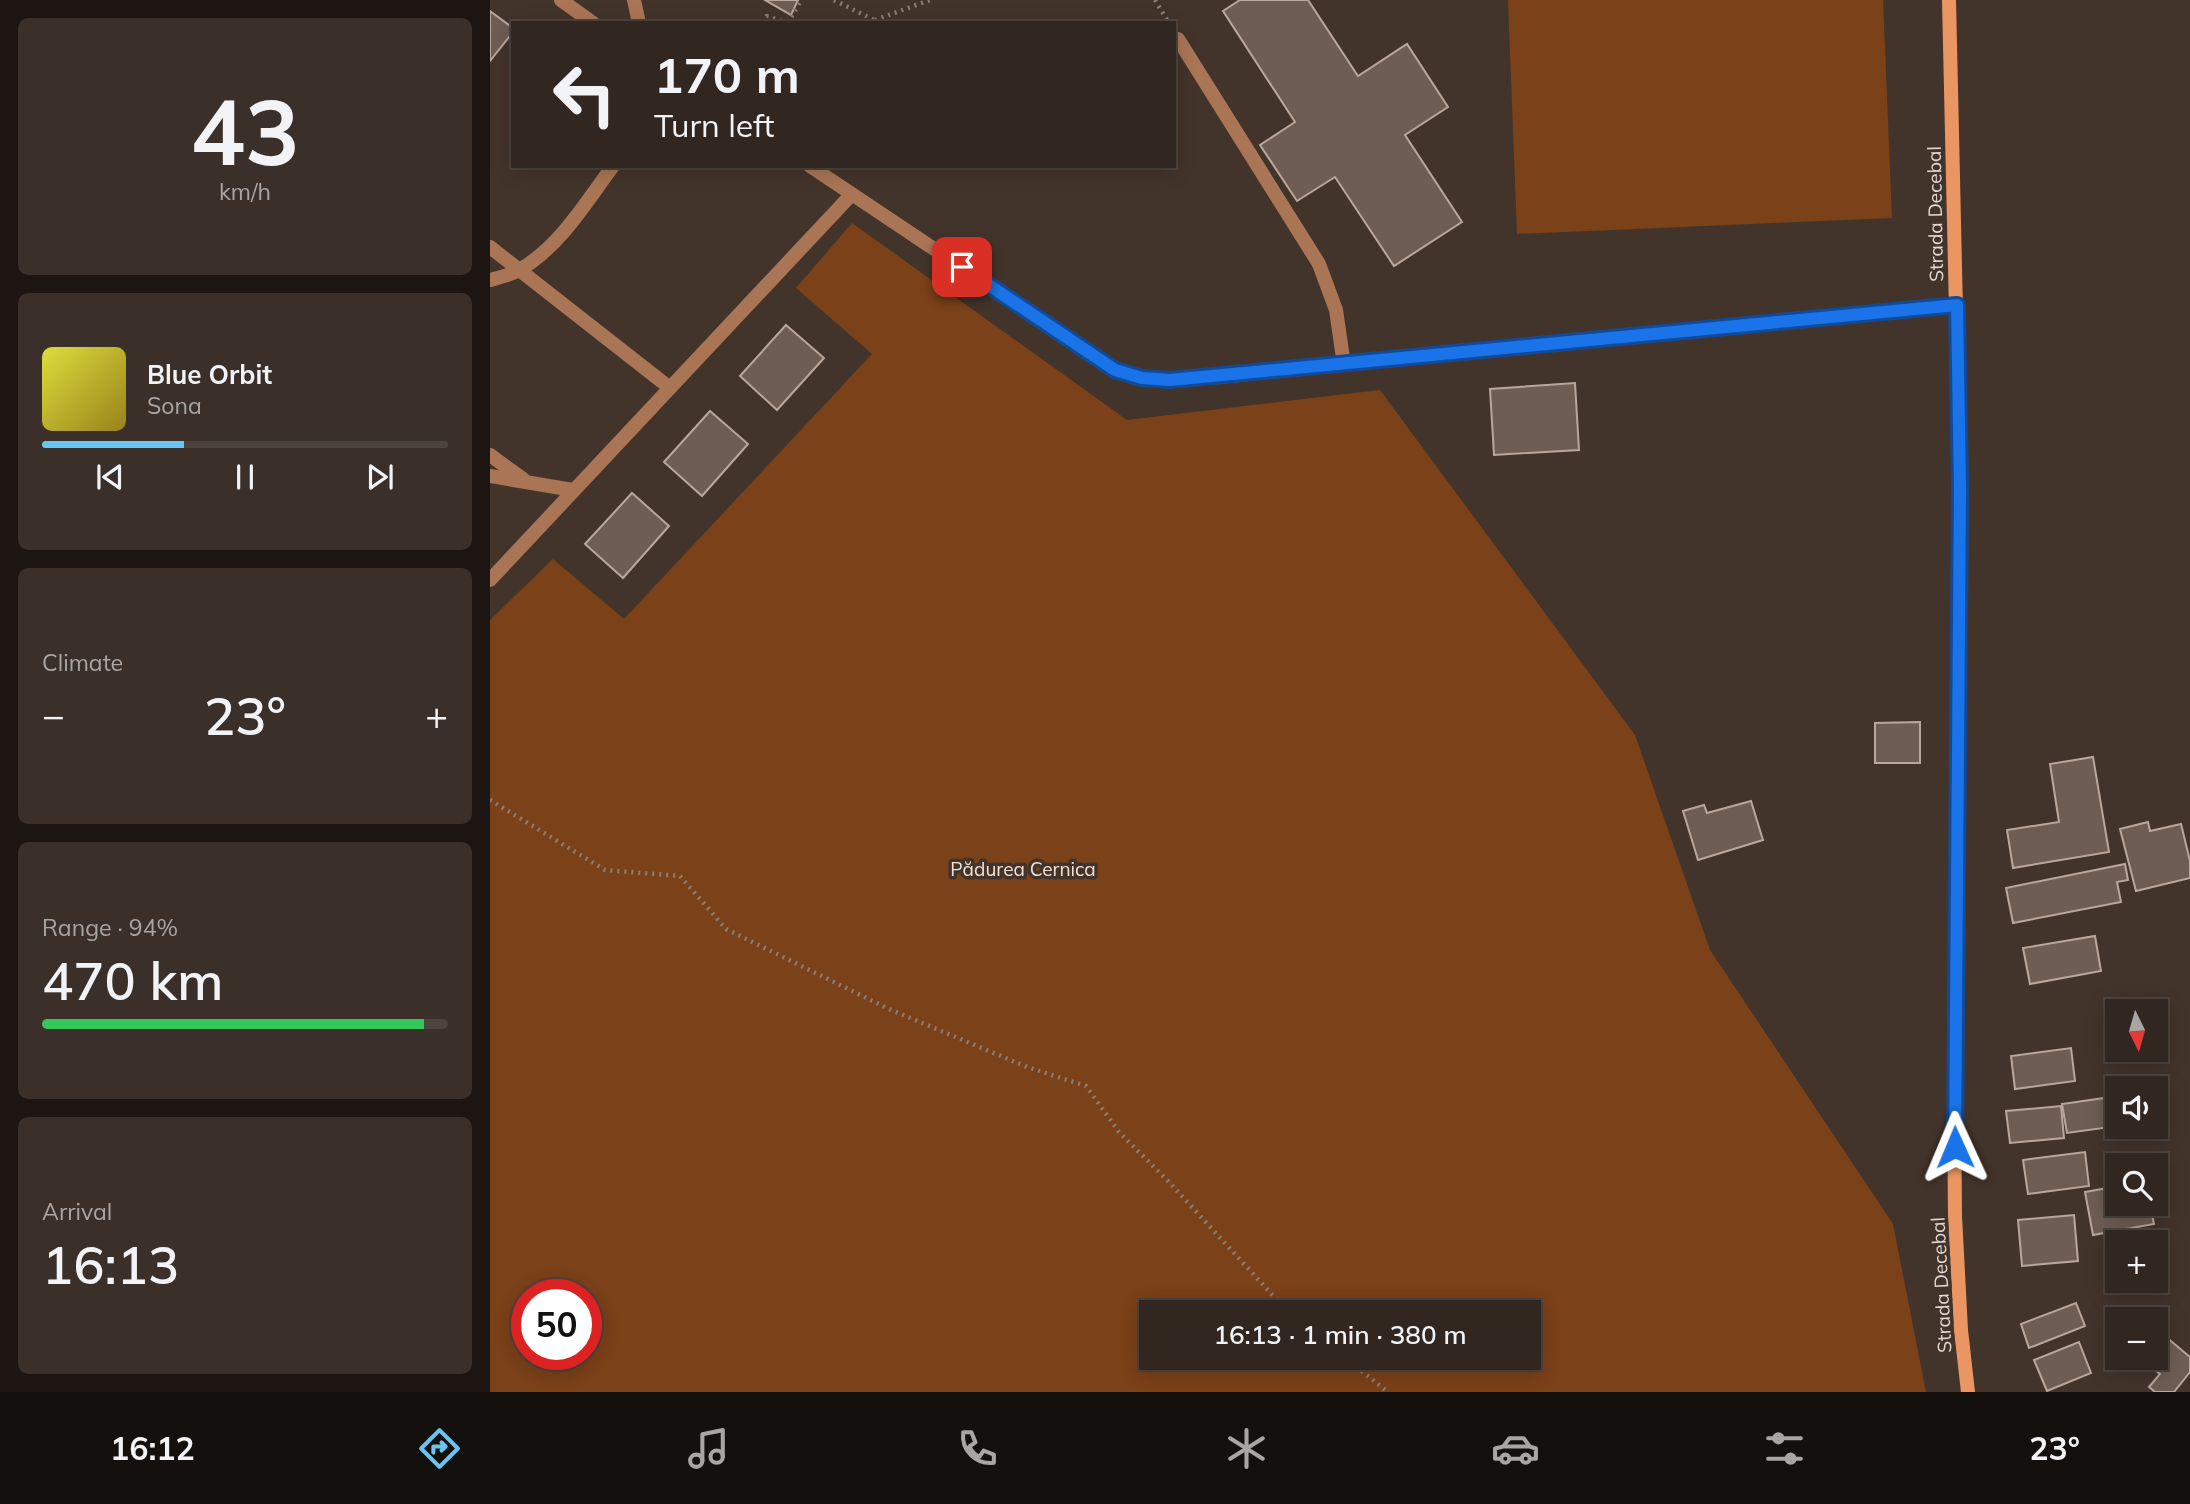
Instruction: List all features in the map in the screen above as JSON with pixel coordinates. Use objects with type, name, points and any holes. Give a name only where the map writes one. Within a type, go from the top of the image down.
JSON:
[{"type":"main road","name":"Strada Decebal","points":[[1950,0],[1960,489],[1955,1139],[1958,1267],[1968,1392]]},
{"type":"lane","points":[[561,0],[590,21]]},
{"type":"lane","points":[[634,0],[639,21]]},
{"type":"lane","points":[[1178,39],[1320,264],[1336,310],[1344,365]]},
{"type":"lane","points":[[490,280],[520,270],[547,249],[569,226],[612,168]]},
{"type":"lane","points":[[813,168],[1115,370],[1142,378],[1170,380],[1344,365],[1957,305]]},
{"type":"lane","points":[[490,580],[852,194]]},
{"type":"lane","points":[[490,247],[670,388]]},
{"type":"lane","points":[[490,455],[527,482]]},
{"type":"lane","points":[[490,476],[573,490]]},
{"type":"path","points":[[789,21],[801,0]]},
{"type":"path","points":[[834,0],[876,21]]},
{"type":"path","points":[[880,21],[930,0]]},
{"type":"path","points":[[1155,0],[1167,21]]},
{"type":"path","points":[[765,21],[767,16],[782,21]]},
{"type":"path","points":[[490,800],[605,870],[680,876],[726,929],[889,1009],[1027,1067],[1086,1086],[1119,1132],[1169,1182],[1277,1300]]},
{"type":"path","points":[[1360,1370],[1388,1392]]},
{"type":"green space","points":[[1508,0],[1883,0],[1892,218],[1517,234]]},
{"type":"green space","name":"Pădurea Cernica","points":[[852,223],[1127,420],[1380,390],[1635,735],[1710,950],[1893,1224],[1926,1392],[490,1392],[490,620],[553,559],[624,619],[872,354],[796,288]]},
{"type":"building","points":[[765,0],[798,0],[791,15]]},
{"type":"building","points":[[1240,0],[1308,0],[1358,76],[1407,44],[1448,107],[1405,135],[1462,222],[1394,266],[1335,177],[1297,201],[1260,145],[1295,122],[1223,11]]},
{"type":"building","points":[[490,11],[511,27],[511,35],[490,61]]},
{"type":"building","points":[[786,325],[824,358],[777,410],[740,376]]},
{"type":"building","points":[[1575,383],[1579,450],[1494,455],[1490,389]]},
{"type":"building","points":[[710,411],[748,444],[702,496],[664,462]]},
{"type":"building","points":[[632,493],[669,526],[623,578],[585,544]]},
{"type":"building","points":[[1920,722],[1920,763],[1875,763],[1875,723]]},
{"type":"building","points":[[2093,757],[2109,852],[2013,868],[2007,830],[2059,822],[2050,764]]},
{"type":"building","points":[[1751,801],[1763,840],[1698,860],[1683,811],[1704,805],[1707,813]]},
{"type":"building","points":[[2148,822],[2150,831],[2181,824],[2190,861],[2190,878],[2136,891],[2120,829]]},
{"type":"building","points":[[2125,864],[2128,880],[2117,882],[2121,902],[2013,923],[2006,888]]},
{"type":"building","points":[[2095,936],[2101,971],[2030,984],[2023,948]]},
{"type":"building","points":[[2071,1048],[2075,1081],[2015,1089],[2011,1056]]},
{"type":"building","points":[[2105,1098],[2105,1128],[2067,1133],[2062,1104]]},
{"type":"building","points":[[2061,1106],[2064,1138],[2010,1143],[2006,1111]]},
{"type":"building","points":[[2085,1152],[2089,1186],[2028,1194],[2023,1160]]},
{"type":"building","points":[[2105,1188],[2105,1216],[2152,1216],[2154,1224],[2105,1230],[2105,1233],[2093,1235],[2085,1192]]},
{"type":"building","points":[[2074,1215],[2078,1261],[2022,1266],[2018,1220]]},
{"type":"building","points":[[2076,1303],[2085,1326],[2029,1348],[2021,1324]]},
{"type":"building","points":[[2168,1339],[2190,1357],[2190,1372],[2174,1392],[2155,1392],[2149,1387],[2160,1374],[2155,1370],[2168,1370]]},
{"type":"building","points":[[2079,1342],[2091,1373],[2047,1391],[2034,1360]]},
{"type":"route","points":[[962,267],[1115,370],[1142,378],[1170,380],[1957,305],[1960,489],[1955,1147]]}]
